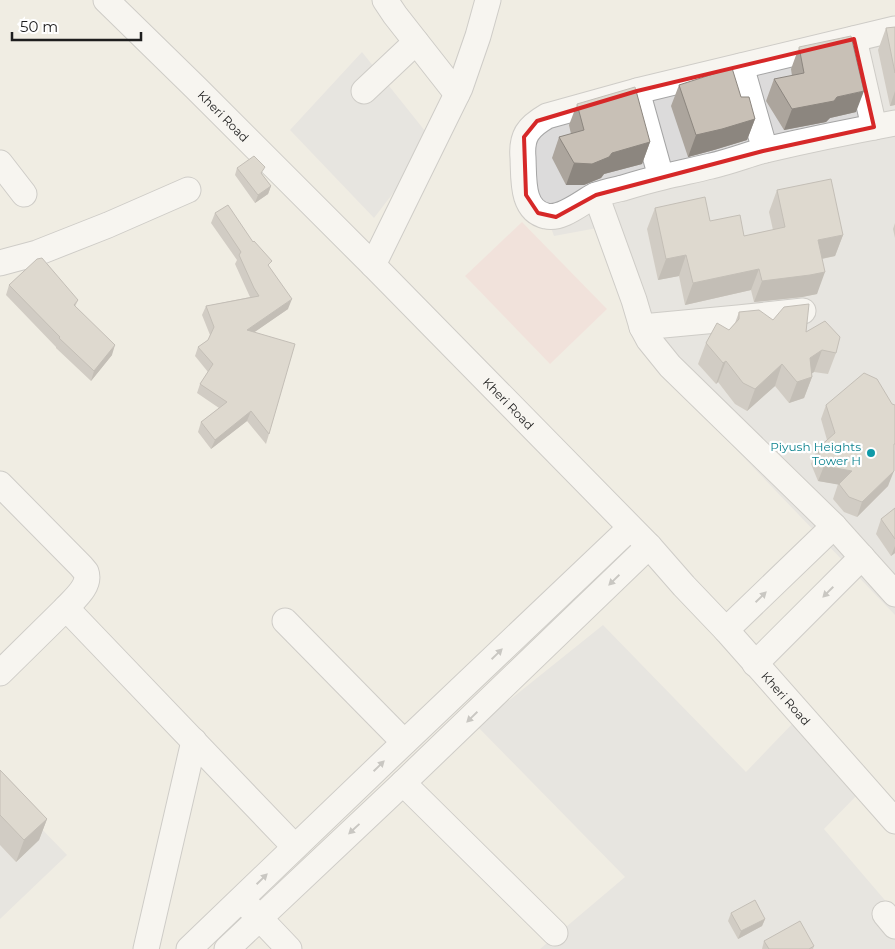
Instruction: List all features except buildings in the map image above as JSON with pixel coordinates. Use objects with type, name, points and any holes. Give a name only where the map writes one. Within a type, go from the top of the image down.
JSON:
[{"type":"street","name":"Kheri Road","points":[[106,0],[373,265],[649,546],[895,821]]},
{"type":"street","points":[[385,0],[457,94]]},
{"type":"street","points":[[373,265],[457,94],[478,36],[488,0]]},
{"type":"street","points":[[854,39],[885,125],[765,150],[711,166],[661,177],[596,195],[556,217],[538,213],[530,206],[524,184],[522,150],[524,138],[537,121],[546,116],[741,66],[895,29]]},
{"type":"street","points":[[364,91],[416,42]]},
{"type":"street","points":[[741,66],[765,150]]},
{"type":"street","points":[[637,92],[661,177]]},
{"type":"street","points":[[0,163],[24,194]]},
{"type":"street","points":[[0,263],[37,252],[82,235],[188,190]]},
{"type":"street","points":[[596,195],[642,327],[649,340],[670,366],[834,526],[895,594]]},
{"type":"street","points":[[642,327],[803,310]]},
{"type":"street","points":[[0,484],[86,572],[85,585],[81,592],[0,673]]},
{"type":"street","points":[[726,630],[834,526]]},
{"type":"street","points":[[190,949],[404,742],[630,528]]},
{"type":"street","points":[[227,949],[403,783],[649,546]]},
{"type":"street","points":[[755,664],[862,558]]},
{"type":"street","points":[[66,608],[295,847]]},
{"type":"street","points":[[285,621],[404,742]]},
{"type":"street","points":[[146,949],[194,741]]},
{"type":"street","points":[[403,783],[555,933]]},
{"type":"street","points":[[242,898],[289,949]]},
{"type":"highlighted area","points":[[854,39],[874,127],[763,151],[596,195],[556,217],[538,213],[526,195],[524,137],[537,121],[637,91]]},
{"type":"shaded area","points":[[895,30],[895,615],[655,365],[608,226],[554,236],[514,127]]},
{"type":"shaded area","points":[[362,52],[433,141],[374,218],[290,130]]},
{"type":"shaded area","points":[[522,222],[607,309],[550,364],[465,276]]},
{"type":"shaded area","points":[[603,625],[746,772],[794,722],[859,793],[824,829],[895,912],[895,949],[540,949],[625,877],[477,726]]},
{"type":"shaded area","points":[[0,786],[67,855],[0,919]]},
{"type":"place","name":"Piyush Heights Tower H","points":[[871,453]]}]
